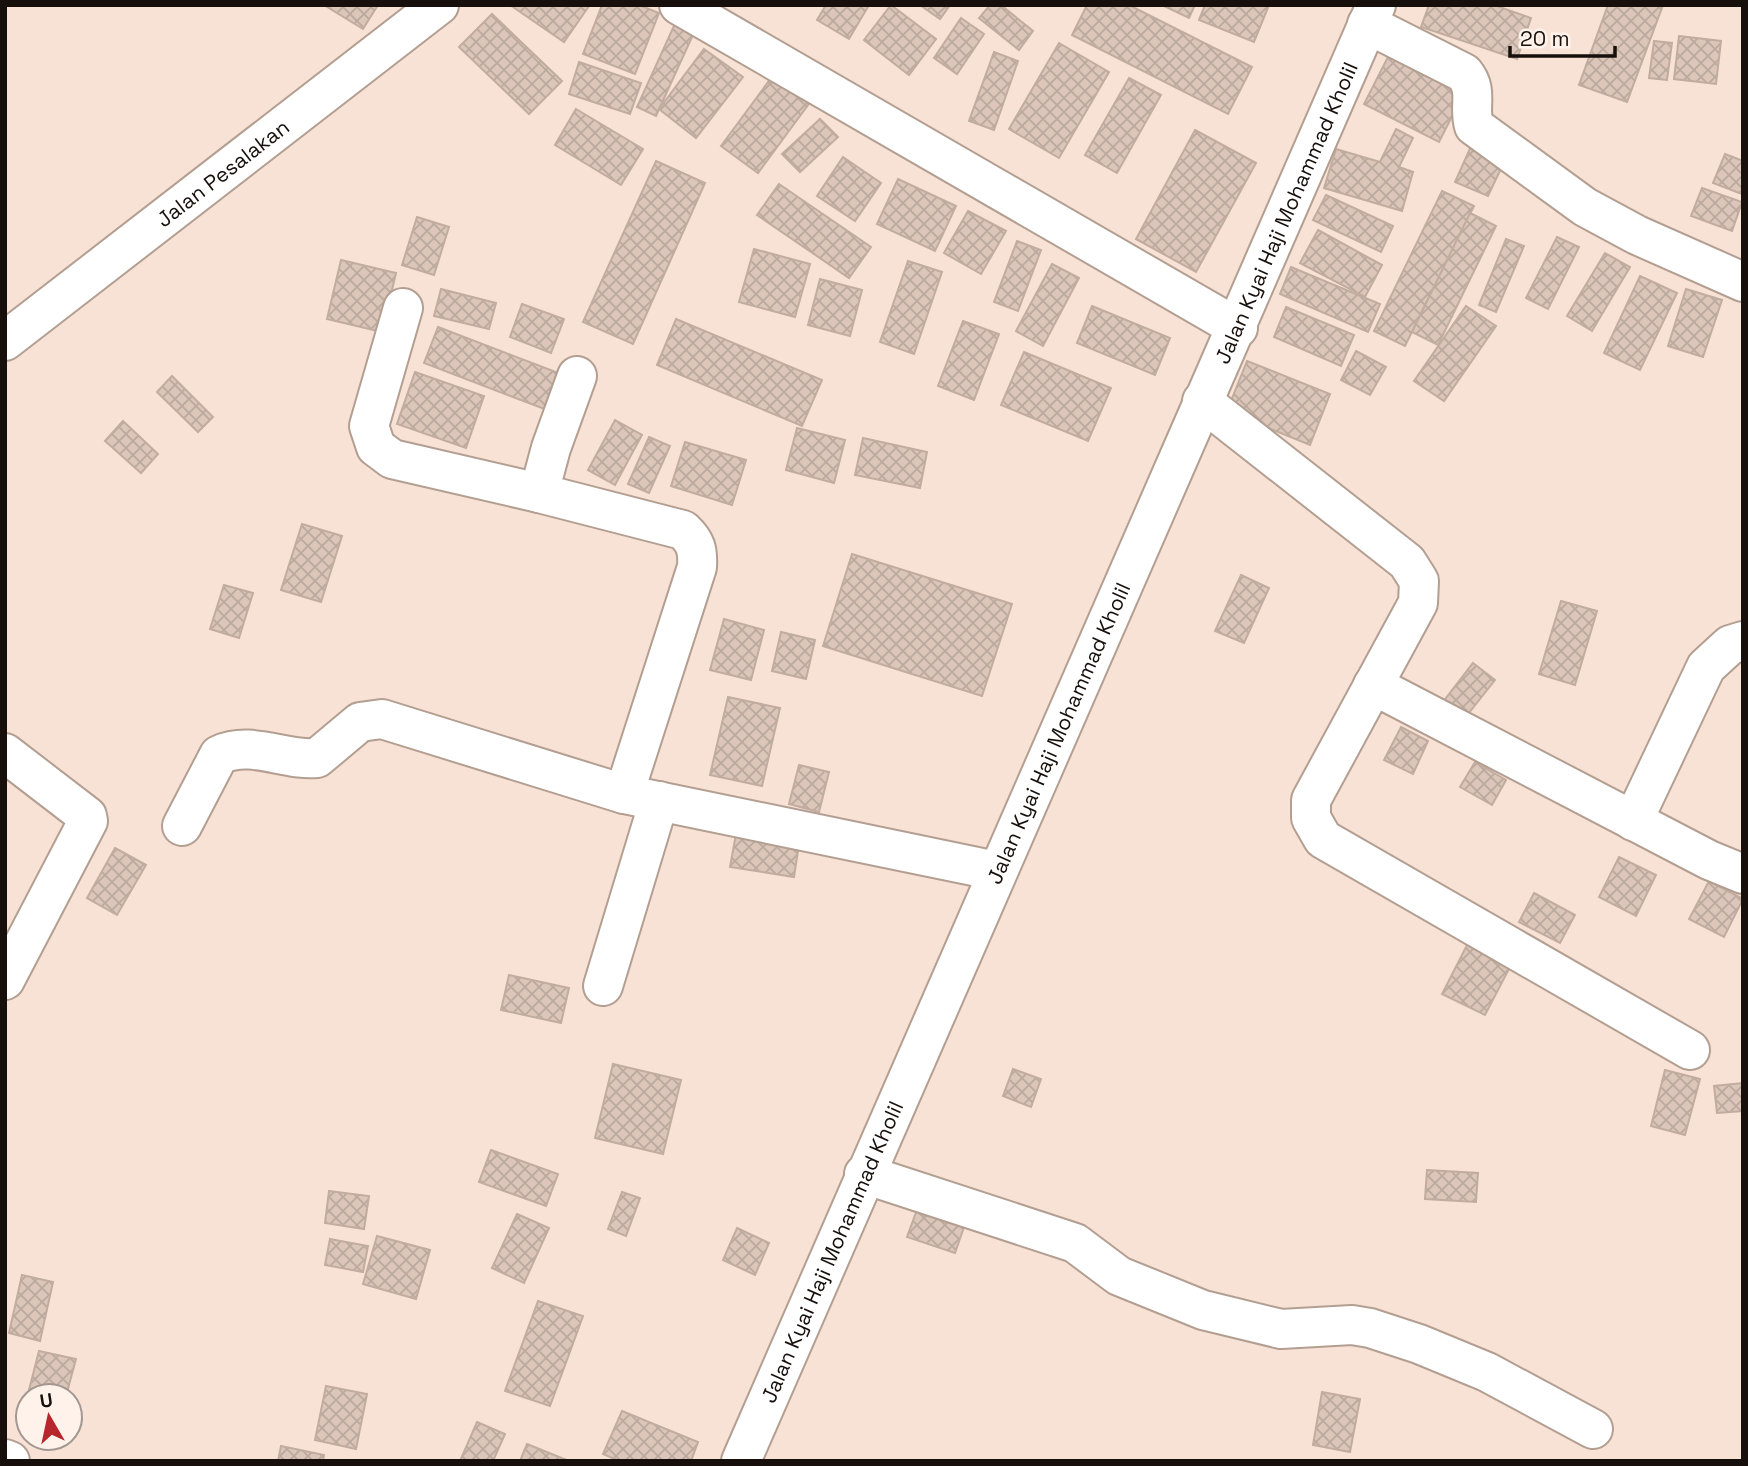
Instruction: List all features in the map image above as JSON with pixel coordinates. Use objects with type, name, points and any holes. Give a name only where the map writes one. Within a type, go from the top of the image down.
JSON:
[{"type":"street","name":"Jalan Pesalakan","points":[[5,341],[439,5]]},
{"type":"street","points":[[679,5],[1238,328]]},
{"type":"street","points":[[1371,15],[1464,73],[1474,92],[1470,114],[1474,126],[1584,207],[1637,235],[1743,282]]},
{"type":"street","name":"Jalan Kyai Haji Mohammad Kholil","points":[[741,1461],[1202,401],[1238,328],[1371,15]]},
{"type":"street","points":[[403,308],[369,426],[376,447],[392,459],[683,530],[694,541],[698,552],[697,567],[642,797],[603,986]]},
{"type":"street","points":[[539,493],[551,448],[577,376]]},
{"type":"street","points":[[1202,401],[1407,562],[1419,581],[1418,603],[1311,800],[1311,818],[1323,839],[1689,1050]]},
{"type":"street","points":[[1633,821],[1706,667],[1730,645],[1743,641]]},
{"type":"street","points":[[1373,685],[1709,860],[1743,874]]},
{"type":"street","points":[[182,826],[219,755],[237,749],[250,749],[317,758],[360,722],[382,719],[642,797],[997,870]]},
{"type":"street","points":[[5,753],[87,816],[88,821],[5,980]]},
{"type":"street","points":[[864,1174],[1075,1243],[1119,1276],[1203,1310],[1281,1329],[1352,1325],[1419,1344],[1487,1372],[1593,1429]]},
{"type":"street","points":[[5,1459],[10,1461]]},
{"type":"building","points":[[324,5],[378,5],[363,29]]},
{"type":"building","points":[[510,5],[589,5],[589,6],[564,42]]},
{"type":"building","points":[[602,5],[639,5],[659,13],[635,74],[583,54]]},
{"type":"building","points":[[826,5],[869,5],[849,39],[817,20]]},
{"type":"building","points":[[891,5],[936,39],[909,75],[864,40]]},
{"type":"building","points":[[920,5],[950,5],[940,19]]},
{"type":"building","points":[[990,5],[1001,5],[1033,31],[1019,50],[979,18]]},
{"type":"building","points":[[1087,5],[1129,5],[1252,67],[1228,114],[1072,35]]},
{"type":"building","points":[[1162,5],[1195,5],[1189,18]]},
{"type":"building","points":[[1205,5],[1269,5],[1254,42],[1199,20]]},
{"type":"building","points":[[1429,5],[1494,5],[1531,18],[1517,59],[1421,27]]},
{"type":"building","points":[[1608,5],[1663,5],[1627,102],[1579,85]]},
{"type":"building","points":[[492,14],[562,81],[529,114],[459,47]]},
{"type":"building","points":[[678,17],[697,26],[656,116],[637,107]]},
{"type":"building","points":[[961,18],[984,34],[957,74],[934,58]]},
{"type":"building","points":[[1679,36],[1721,41],[1716,84],[1674,79]]},
{"type":"building","points":[[1654,41],[1672,43],[1667,80],[1649,78]]},
{"type":"building","points":[[1059,43],[1109,72],[1059,158],[1009,129]]},
{"type":"building","points":[[704,49],[743,77],[696,138],[659,109]]},
{"type":"building","points":[[1391,51],[1466,89],[1439,142],[1364,104]]},
{"type":"building","points":[[994,52],[1018,61],[994,130],[969,121]]},
{"type":"building","points":[[579,62],[641,83],[630,114],[569,94]]},
{"type":"building","points":[[774,74],[811,101],[758,173],[721,146]]},
{"type":"building","points":[[1129,78],[1161,95],[1117,173],[1085,155]]},
{"type":"building","points":[[576,109],[643,149],[621,185],[555,145]]},
{"type":"building","points":[[820,119],[838,137],[800,172],[782,154]]},
{"type":"building","points":[[1396,129],[1413,138],[1399,167],[1413,172],[1402,211],[1324,188],[1336,149],[1380,162]]},
{"type":"building","points":[[1195,130],[1256,163],[1196,272],[1136,239]]},
{"type":"building","points":[[1472,144],[1506,158],[1488,196],[1455,182]]},
{"type":"building","points":[[1725,154],[1743,161],[1742,194],[1713,183]]},
{"type":"building","points":[[843,157],[881,183],[855,221],[817,196]]},
{"type":"building","points":[[656,161],[705,183],[633,344],[583,322]]},
{"type":"building","points":[[898,179],[956,206],[935,251],[877,224]]},
{"type":"building","points":[[779,184],[871,247],[849,278],[757,215]]},
{"type":"building","points":[[1702,188],[1742,202],[1732,231],[1691,216]]},
{"type":"building","points":[[1442,191],[1474,206],[1405,346],[1374,331]]},
{"type":"building","points":[[1326,195],[1393,226],[1381,252],[1313,220]]},
{"type":"building","points":[[968,211],[1006,231],[981,274],[944,253]]},
{"type":"building","points":[[1470,213],[1496,226],[1438,345],[1412,332]]},
{"type":"building","points":[[417,217],[449,227],[434,275],[402,265]]},
{"type":"building","points":[[1318,230],[1382,265],[1365,297],[1300,263]]},
{"type":"building","points":[[1557,237],[1579,247],[1548,309],[1526,298]]},
{"type":"building","points":[[1506,239],[1524,246],[1496,312],[1479,305]]},
{"type":"building","points":[[1017,241],[1041,250],[1018,311],[994,302]]},
{"type":"building","points":[[754,249],[810,264],[795,317],[739,302]]},
{"type":"building","points":[[1605,253],[1630,267],[1592,331],[1567,316]]},
{"type":"building","points":[[341,260],[396,273],[382,332],[327,319]]},
{"type":"building","points":[[908,261],[942,272],[914,354],[880,342]]},
{"type":"building","points":[[1052,264],[1079,278],[1043,346],[1016,331]]},
{"type":"building","points":[[1291,267],[1380,304],[1368,332],[1280,294]]},
{"type":"building","points":[[1640,276],[1677,293],[1640,370],[1604,353]]},
{"type":"building","points":[[820,279],[862,290],[850,336],[808,325]]},
{"type":"building","points":[[441,289],[496,303],[489,329],[434,316]]},
{"type":"building","points":[[1686,289],[1722,300],[1703,357],[1668,346]]},
{"type":"building","points":[[522,304],[564,319],[551,353],[510,337]]},
{"type":"building","points":[[1092,306],[1170,338],[1155,375],[1077,343]]},
{"type":"building","points":[[1466,306],[1496,326],[1444,401],[1414,381]]},
{"type":"building","points":[[1286,307],[1354,335],[1341,366],[1274,337]]},
{"type":"building","points":[[676,319],[822,380],[802,426],[657,365]]},
{"type":"building","points":[[963,321],[999,334],[974,400],[938,386]]},
{"type":"building","points":[[438,327],[569,377],[555,413],[424,363]]},
{"type":"building","points":[[1356,351],[1386,367],[1370,395],[1341,380]]},
{"type":"building","points":[[1024,352],[1111,388],[1088,441],[1001,405]]},
{"type":"building","points":[[1247,361],[1330,394],[1310,445],[1227,411]]},
{"type":"building","points":[[415,372],[484,396],[466,448],[397,424]]},
{"type":"building","points":[[172,376],[213,417],[198,432],[157,392]]},
{"type":"building","points":[[615,420],[642,435],[615,485],[588,470]]},
{"type":"building","points":[[123,421],[158,454],[141,473],[105,441]]},
{"type":"building","points":[[797,428],[845,440],[834,483],[786,470]]},
{"type":"building","points":[[649,437],[670,446],[649,493],[628,484]]},
{"type":"building","points":[[863,438],[927,452],[920,488],[855,475]]},
{"type":"building","points":[[685,442],[746,460],[732,505],[671,486]]},
{"type":"building","points":[[302,524],[342,536],[321,602],[281,590]]},
{"type":"building","points":[[852,554],[1012,604],[982,696],[823,646]]},
{"type":"building","points":[[1241,575],[1269,588],[1244,643],[1215,631]]},
{"type":"building","points":[[224,585],[253,593],[239,638],[210,629]]},
{"type":"building","points":[[1561,601],[1597,611],[1575,685],[1539,674]]},
{"type":"building","points":[[724,619],[764,630],[751,680],[710,670]]},
{"type":"building","points":[[781,632],[815,640],[806,679],[772,671]]},
{"type":"building","points":[[1473,663],[1495,680],[1461,723],[1439,707]]},
{"type":"building","points":[[728,697],[780,708],[762,786],[710,775]]},
{"type":"building","points":[[1401,727],[1428,741],[1413,774],[1384,760]]},
{"type":"building","points":[[1475,762],[1506,780],[1492,805],[1460,787]]},
{"type":"building","points":[[799,765],[829,772],[819,812],[789,804]]},
{"type":"building","points":[[736,834],[799,844],[794,877],[730,867]]},
{"type":"building","points":[[115,848],[146,865],[117,915],[87,898]]},
{"type":"building","points":[[1619,857],[1656,875],[1636,916],[1599,897]]},
{"type":"building","points":[[1709,881],[1743,899],[1724,937],[1689,919]]},
{"type":"building","points":[[1534,893],[1575,915],[1560,943],[1519,922]]},
{"type":"building","points":[[1467,945],[1510,967],[1485,1015],[1442,994]]},
{"type":"building","points":[[509,975],[569,988],[561,1023],[501,1010]]},
{"type":"building","points":[[613,1064],[681,1080],[663,1154],[595,1138]]},
{"type":"building","points":[[1013,1069],[1041,1079],[1031,1107],[1003,1096]]},
{"type":"building","points":[[1665,1070],[1700,1079],[1685,1135],[1651,1126]]},
{"type":"building","points":[[1743,1083],[1743,1111],[1717,1113],[1714,1086]]},
{"type":"building","points":[[491,1150],[558,1174],[546,1206],[479,1182]]},
{"type":"building","points":[[1427,1170],[1478,1173],[1476,1202],[1425,1199]]},
{"type":"building","points":[[329,1191],[369,1196],[364,1229],[325,1223]]},
{"type":"building","points":[[622,1192],[640,1198],[626,1236],[608,1229]]},
{"type":"building","points":[[918,1207],[965,1224],[955,1253],[907,1237]]},
{"type":"building","points":[[517,1214],[549,1228],[524,1283],[492,1268]]},
{"type":"building","points":[[737,1228],[769,1243],[755,1275],[723,1260]]},
{"type":"building","points":[[377,1236],[430,1250],[416,1299],[363,1284]]},
{"type":"building","points":[[330,1239],[368,1246],[363,1272],[325,1265]]},
{"type":"building","points":[[22,1275],[53,1282],[40,1341],[9,1333]]},
{"type":"building","points":[[538,1301],[583,1316],[550,1406],[505,1391]]},
{"type":"building","points":[[39,1351],[76,1359],[70,1382],[31,1382]]},
{"type":"building","points":[[326,1386],[367,1394],[356,1449],[315,1440]]},
{"type":"building","points":[[1322,1392],[1360,1399],[1350,1452],[1313,1445]]},
{"type":"building","points":[[622,1411],[698,1442],[691,1461],[619,1461],[603,1454]]},
{"type":"building","points":[[477,1422],[505,1434],[493,1461],[460,1461]]},
{"type":"building","points":[[527,1444],[569,1461],[520,1461]]},
{"type":"building","points":[[281,1446],[324,1455],[323,1461],[278,1461]]}]
